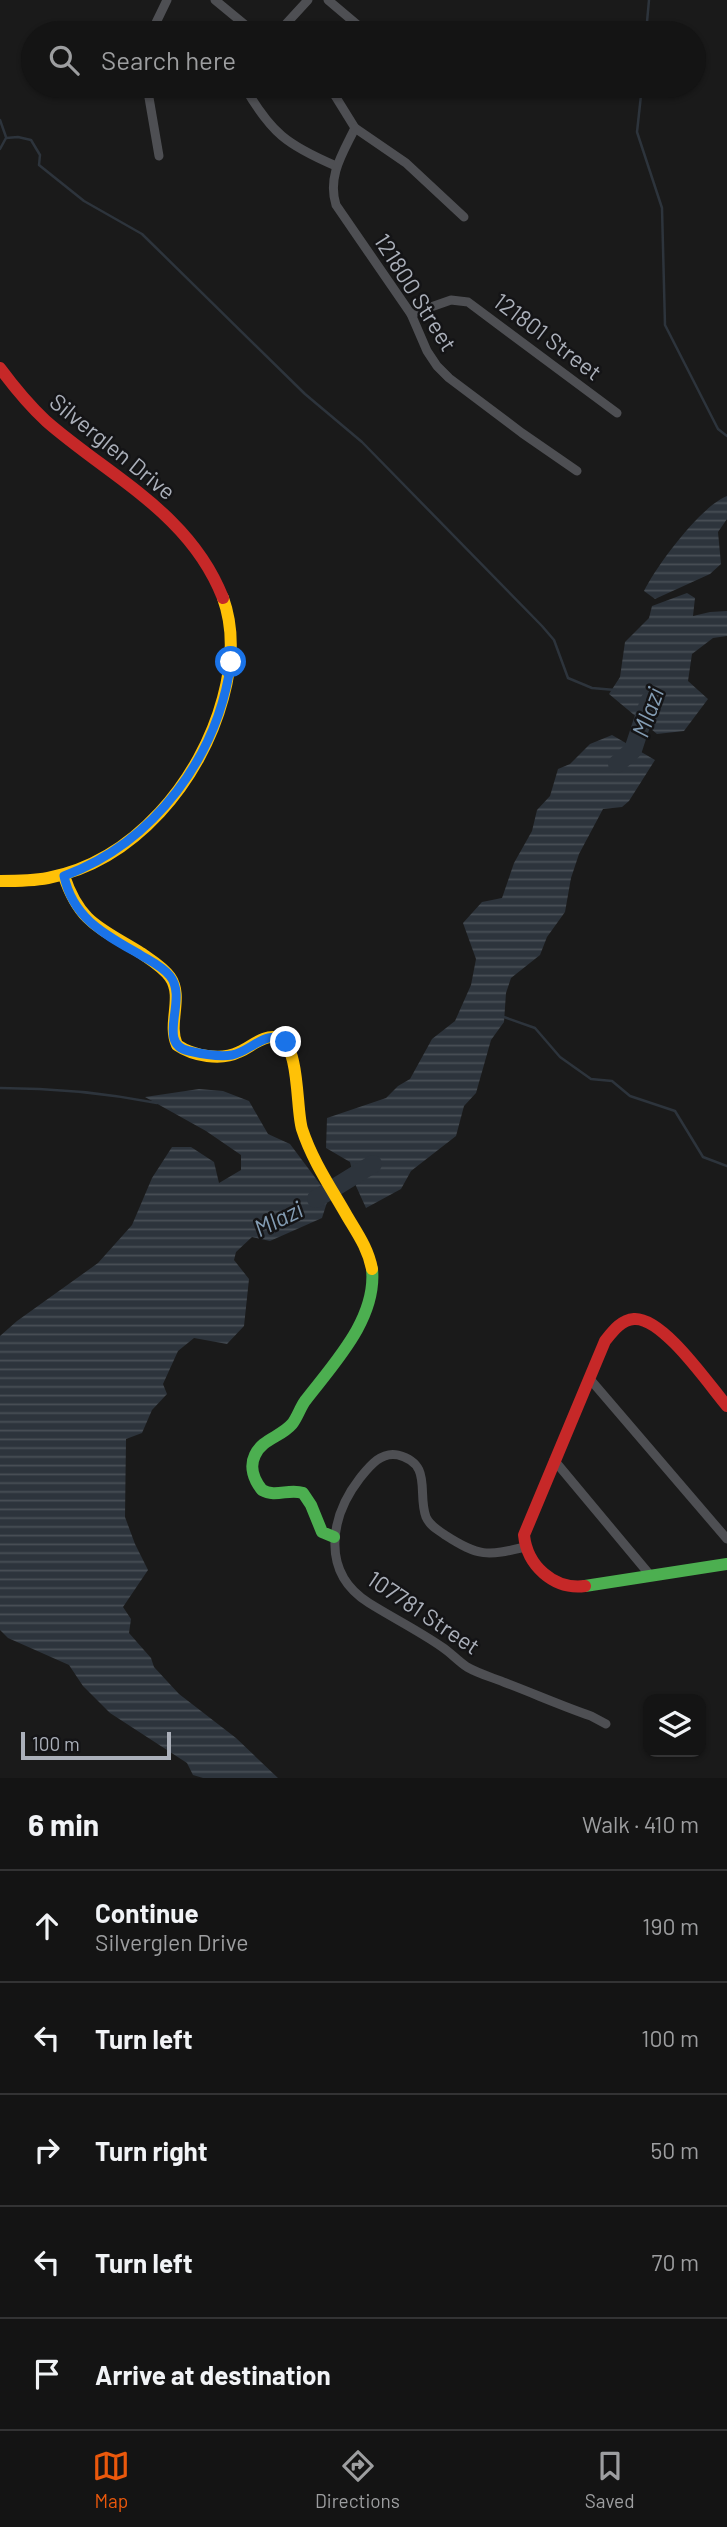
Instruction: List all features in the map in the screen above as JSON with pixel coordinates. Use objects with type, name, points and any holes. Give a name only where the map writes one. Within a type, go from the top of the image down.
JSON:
[{"type":"street","points":[[157,21],[167,0]]},
{"type":"street","points":[[215,0],[240,21]]},
{"type":"street","points":[[289,21],[309,0]]},
{"type":"street","points":[[328,0],[353,21]]},
{"type":"street","points":[[149,98],[159,156]]},
{"type":"street","points":[[252,98],[268,124],[282,137],[296,148],[336,166]]},
{"type":"street","points":[[336,98],[355,128],[406,163],[464,217]]},
{"type":"street","name":"121800 Street","points":[[355,128],[336,166],[333,187],[336,205],[411,314],[427,351],[449,378],[576,471]]},
{"type":"street","name":"121801 Street","points":[[411,314],[451,300],[472,304],[617,413]]},
{"type":"street","name":"Silverglen Drive","points":[[0,368],[17,393],[43,418],[140,491],[169,519],[207,565],[220,586],[229,611],[232,631],[232,653],[224,696],[211,736],[188,779],[162,809],[100,859],[64,876],[31,881],[0,881]]},
{"type":"street","points":[[64,876],[70,898],[84,916],[158,965],[173,980],[177,1001],[172,1032],[175,1043],[180,1048],[219,1055],[240,1052],[272,1037],[286,1042],[293,1056],[297,1112],[313,1154],[367,1247],[371,1261],[372,1286],[369,1302],[359,1323],[301,1406],[292,1425],[262,1444],[251,1465],[256,1481],[266,1492],[302,1493],[312,1506],[320,1531],[328,1537],[334,1537]]},
{"type":"street","points":[[727,1406],[666,1334],[651,1322],[640,1319],[618,1325],[610,1334],[589,1378],[524,1535],[525,1548],[533,1564],[543,1574],[566,1586],[589,1586],[727,1564]]},
{"type":"street","points":[[589,1378],[727,1539]]},
{"type":"street","name":"107781 Street","points":[[525,1548],[485,1554],[465,1547],[435,1529],[425,1514],[420,1472],[409,1460],[393,1455],[373,1462],[353,1487],[340,1510],[334,1537],[338,1562],[344,1575],[348,1583],[366,1601],[443,1648],[470,1669],[606,1724]]},
{"type":"street","points":[[554,1460],[650,1575]]},
{"type":"water","points":[[727,496],[727,519],[718,532],[721,564],[710,574],[655,599],[644,591],[669,552],[693,524],[705,511]]},
{"type":"water","points":[[687,593],[695,598],[693,616],[727,611],[727,636],[713,638],[692,654],[688,681],[708,699],[684,731],[657,734],[609,694],[620,677],[625,642],[649,618],[652,606]]},
{"type":"water","points":[[612,735],[655,760],[629,801],[622,807],[603,809],[579,854],[571,878],[565,912],[547,937],[540,955],[511,978],[506,993],[504,1022],[491,1040],[476,1093],[464,1106],[456,1136],[411,1171],[401,1189],[366,1208],[356,1186],[350,1162],[326,1148],[327,1118],[386,1098],[410,1079],[432,1039],[455,1021],[471,985],[476,959],[463,923],[482,902],[502,898],[514,863],[532,831],[537,810],[550,796],[558,769],[570,764],[590,744]]},
{"type":"water","points":[[199,1089],[223,1091],[249,1101],[268,1134],[290,1144],[329,1196],[322,1218],[270,1241],[252,1237],[236,1252],[234,1260],[249,1279],[244,1326],[227,1344],[194,1338],[178,1351],[163,1384],[167,1394],[152,1410],[142,1433],[126,1439],[125,1517],[148,1570],[123,1607],[131,1619],[129,1633],[151,1658],[154,1667],[179,1694],[236,1738],[278,1778],[203,1778],[193,1775],[187,1763],[110,1713],[83,1686],[69,1665],[8,1638],[0,1630],[0,1336],[98,1263],[132,1225],[152,1178],[172,1147],[191,1147],[214,1162],[219,1183],[241,1170],[241,1155],[206,1131],[145,1097]]},
{"type":"waterway","points":[[647,21],[649,0]]},
{"type":"waterway","points":[[641,98],[637,132],[662,208],[665,325],[718,429],[727,436]]},
{"type":"waterway","points":[[0,120],[6,137]]},
{"type":"waterway","points":[[0,149],[6,138],[31,140],[40,155],[39,165],[84,201],[142,234],[305,394],[362,442],[542,626],[554,640],[568,678],[592,688],[615,690]]},
{"type":"waterway","name":"Mlazi","points":[[617,764],[633,750],[649,701]]},
{"type":"waterway","points":[[501,1016],[535,1028],[560,1057],[591,1079],[612,1081],[630,1096],[675,1111],[703,1157],[727,1166]]},
{"type":"waterway","points":[[0,1088],[79,1092],[157,1103]]},
{"type":"waterway","name":"Mlazi","points":[[316,1199],[373,1164]]},
{"type":"traffic: fast","points":[[334,1537],[322,1532],[303,1493],[272,1493],[262,1490],[255,1478],[252,1464],[262,1445],[292,1424],[305,1401],[340,1356],[361,1323],[372,1287],[372,1269]]},
{"type":"traffic: fast","points":[[585,1586],[727,1564]]},
{"type":"traffic: slow","points":[[0,881],[48,878],[80,869],[109,854],[136,835],[181,787],[213,729],[226,686],[231,635],[223,598]]},
{"type":"traffic: slow","points":[[64,876],[70,892],[85,915],[103,930],[153,961],[170,977],[176,993],[174,1037],[177,1045],[199,1054],[216,1057],[232,1055],[269,1037],[279,1038],[286,1043],[294,1065],[300,1120],[306,1140],[322,1174],[362,1241],[372,1269]]},
{"type":"traffic: jam","points":[[0,368],[46,421],[169,519],[209,568],[223,598]]},
{"type":"traffic: jam","points":[[585,1586],[573,1586],[552,1580],[530,1556],[524,1535],[605,1341],[625,1321],[646,1321],[685,1354],[727,1406]]},
{"type":"route","points":[[231,662],[217,721],[188,779],[139,830],[100,859],[64,876],[70,898],[84,916],[169,974],[177,992],[172,1032],[175,1043],[180,1048],[186,1051],[233,1055],[272,1037],[286,1042]]}]
